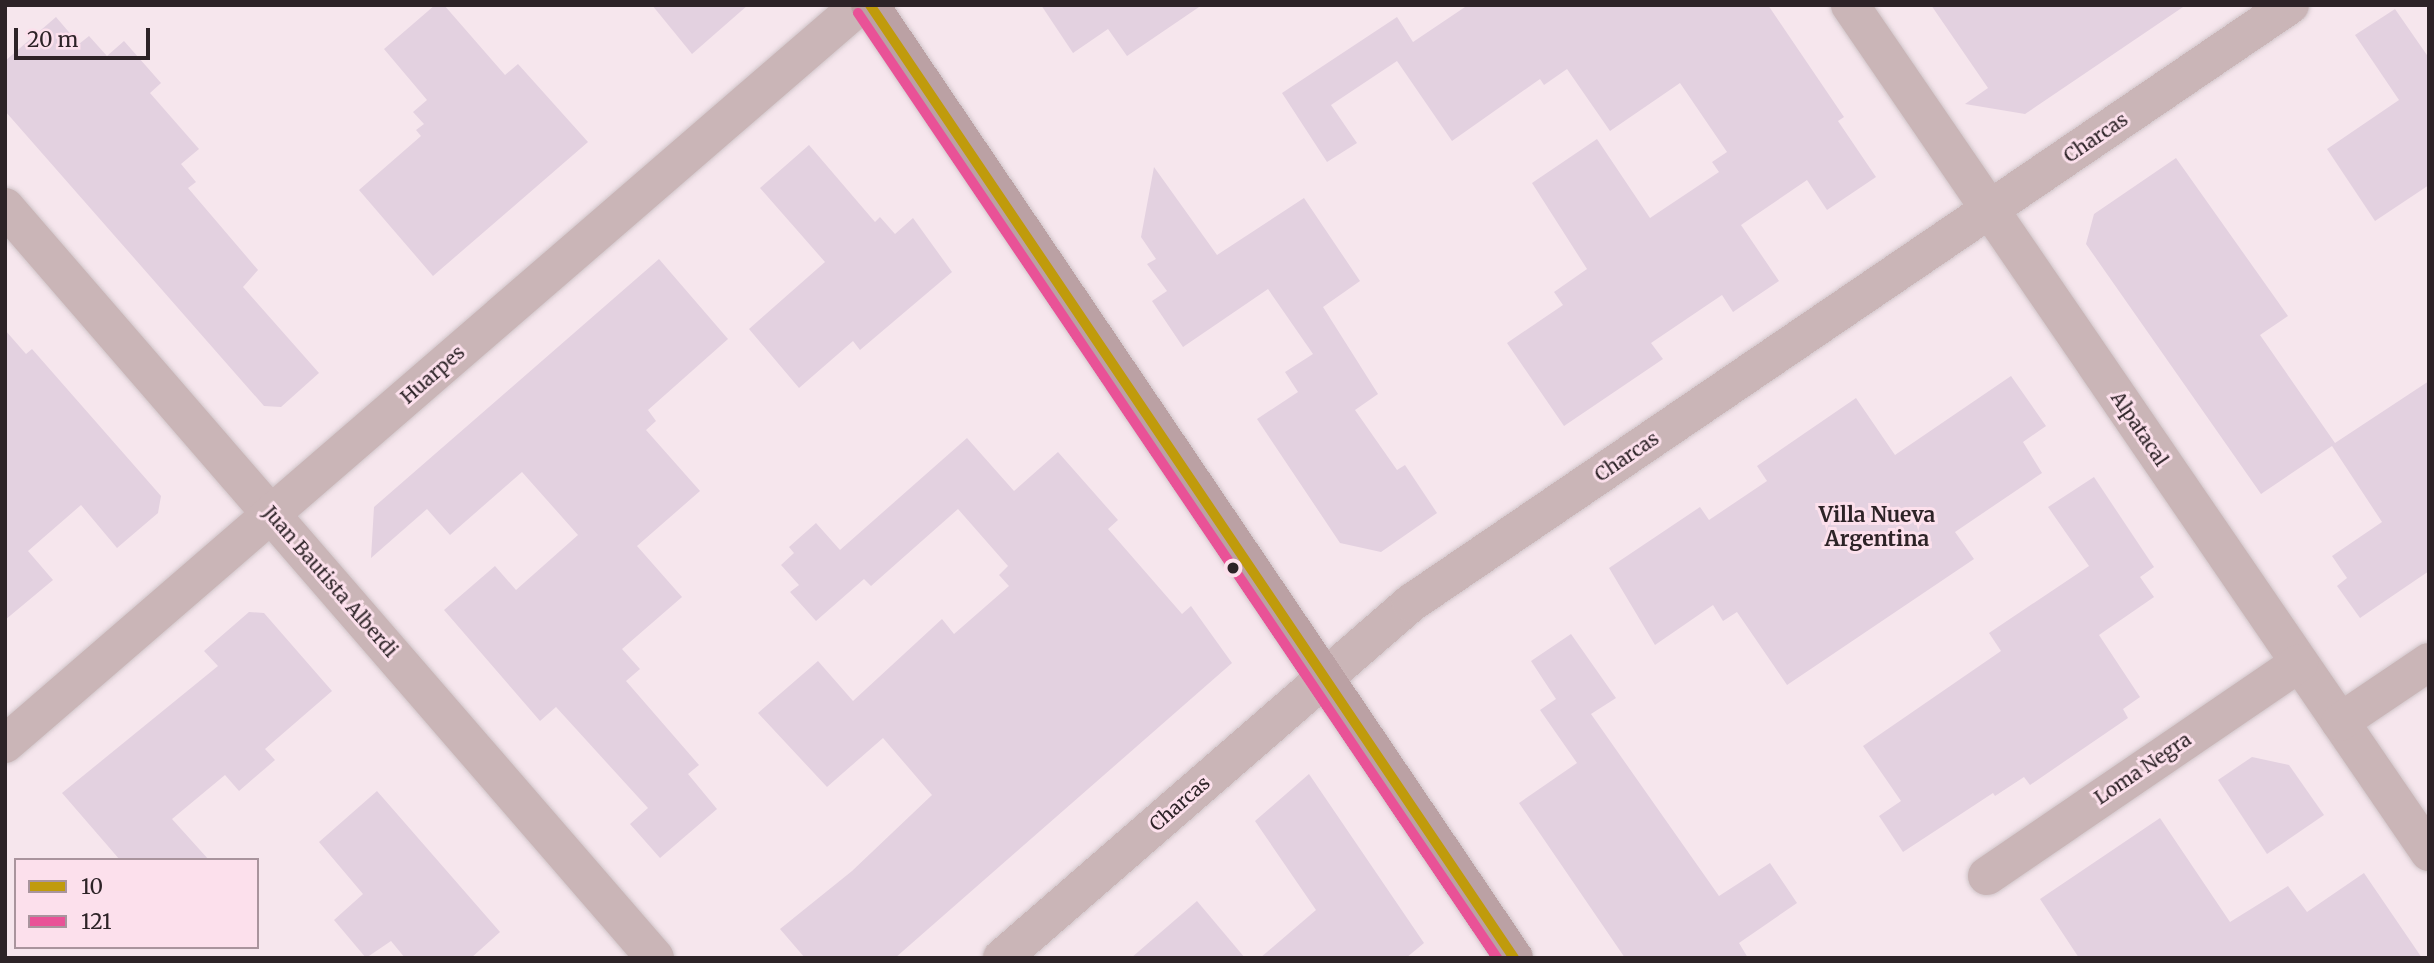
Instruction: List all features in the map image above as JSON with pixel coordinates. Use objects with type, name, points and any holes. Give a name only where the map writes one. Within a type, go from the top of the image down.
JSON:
[{"type":"main road","points":[[870,5],[1514,958]]},
{"type":"street","name":"Huarpes","points":[[5,744],[860,5]]},
{"type":"street","name":"Alpatacal","points":[[1850,5],[2429,852]]},
{"type":"street","name":"Charcas","points":[[1002,958],[1412,603],[2290,5]]},
{"type":"street","name":"Juan Bautista Alberdi","points":[[5,207],[655,958]]},
{"type":"street","points":[[2340,722],[2429,662]]},
{"type":"street","name":"Loma Negra","points":[[1987,876],[2300,663]]},
{"type":"building","points":[[435,5],[444,5],[505,75],[518,64],[588,142],[433,276],[359,190],[421,136],[416,130],[424,124],[413,112],[427,100],[384,49]]},
{"type":"building","points":[[652,5],[748,5],[692,54]]},
{"type":"building","points":[[1041,5],[1202,5],[1127,56],[1108,29],[1073,53]]},
{"type":"building","points":[[1468,5],[1768,5],[1844,117],[1838,121],[1876,177],[1827,210],[1807,180],[1741,225],[1779,281],[1733,312],[1722,295],[1651,343],[1663,359],[1564,426],[1507,343],[1563,305],[1554,292],[1587,269],[1532,183],[1597,139],[1650,218],[1719,172],[1712,162],[1727,152],[1680,83],[1610,131],[1567,69],[1544,85],[1540,79],[1452,141],[1397,61],[1331,105],[1357,143],[1327,162],[1282,93],[1397,17],[1413,42]]},
{"type":"building","points":[[1931,5],[2186,5],[2025,114],[1965,104],[1988,88]]},
{"type":"building","points":[[2395,9],[2429,58],[2429,185],[2375,221],[2327,149],[2399,100],[2355,35]]},
{"type":"building","points":[[56,17],[79,44],[89,36],[107,56],[124,41],[161,83],[150,93],[199,149],[181,164],[196,182],[188,188],[258,270],[243,287],[319,373],[281,407],[264,406],[5,111],[5,61]]},
{"type":"building","points":[[809,145],[875,222],[880,217],[895,234],[913,218],[952,272],[860,350],[853,341],[799,388],[749,329],[825,262],[760,188]]},
{"type":"building","points":[[2176,158],[2288,316],[2260,335],[2335,443],[2429,381],[2429,571],[2360,618],[2337,586],[2347,578],[2332,556],[2382,522],[2332,446],[2261,494],[2086,244],[2094,214]]},
{"type":"building","points":[[1154,167],[1217,255],[1304,198],[1360,281],[1323,307],[1378,394],[1355,410],[1397,470],[1405,465],[1437,513],[1381,552],[1340,543],[1257,419],[1298,392],[1285,372],[1313,354],[1268,289],[1183,347],[1152,301],[1167,291],[1147,264],[1156,259],[1141,237]]},
{"type":"building","points":[[659,259],[728,339],[648,410],[656,421],[646,430],[700,491],[637,546],[682,597],[622,649],[640,669],[626,681],[699,765],[688,774],[717,809],[660,858],[630,824],[648,808],[556,707],[540,721],[444,610],[495,566],[516,590],[578,535],[522,472],[450,535],[427,509],[371,558],[374,507]]},
{"type":"building","points":[[5,330],[26,354],[32,349],[161,496],[158,513],[117,548],[81,505],[28,551],[53,580],[5,620]]},
{"type":"building","points":[[2011,376],[2046,426],[2023,442],[2042,473],[1955,532],[1974,559],[1787,685],[1737,612],[1723,621],[1713,605],[1655,645],[1609,568],[1700,507],[1709,520],[1767,481],[1757,466],[1856,398],[1895,455]]},
{"type":"building","points":[[967,438],[1014,491],[1058,452],[1118,520],[1108,529],[1182,614],[1191,606],[1232,663],[895,958],[805,958],[780,929],[852,871],[932,795],[883,738],[827,787],[758,713],[818,661],[853,701],[942,619],[954,634],[1009,586],[999,575],[1008,566],[958,509],[871,586],[864,579],[816,621],[790,592],[799,585],[781,565],[794,553],[789,547],[816,523],[840,550]]},
{"type":"building","points":[[2094,477],[2154,567],[2140,577],[2154,597],[2099,635],[2140,697],[2123,709],[2128,718],[2030,785],[2024,777],[1995,796],[1993,793],[1903,852],[1879,816],[1901,801],[1863,746],[2001,651],[1989,633],[2089,566],[2048,507]]},
{"type":"building","points":[[249,612],[264,613],[332,691],[265,749],[275,760],[239,791],[225,775],[172,819],[207,858],[118,858],[62,793],[218,666],[204,651]]},
{"type":"building","points":[[1571,634],[1616,698],[1591,714],[1719,896],[1770,863],[1797,903],[1739,943],[1748,958],[1625,958],[1519,803],[1577,763],[1540,710],[1556,699],[1531,661]]},
{"type":"building","points":[[2252,757],[2289,765],[2324,815],[2267,854],[2218,780]]},
{"type":"building","points":[[1309,774],[1424,943],[1406,958],[1260,958],[1316,910],[1255,821]]},
{"type":"building","points":[[377,791],[500,932],[471,958],[405,958],[391,941],[366,958],[334,920],[363,894],[319,842]]},
{"type":"building","points":[[2160,818],[2230,922],[2288,886],[2307,912],[2364,873],[2422,958],[2079,958],[2040,899]]},
{"type":"building","points":[[1197,901],[1245,958],[1131,958]]},
{"type":"transit line","name":"10","points":[[870,5],[1514,958]]},
{"type":"transit line","name":"121","points":[[858,13],[1497,958]]},
{"type":"district","name":"Villa Nueva Argentina","points":[[1877,527]]}]
